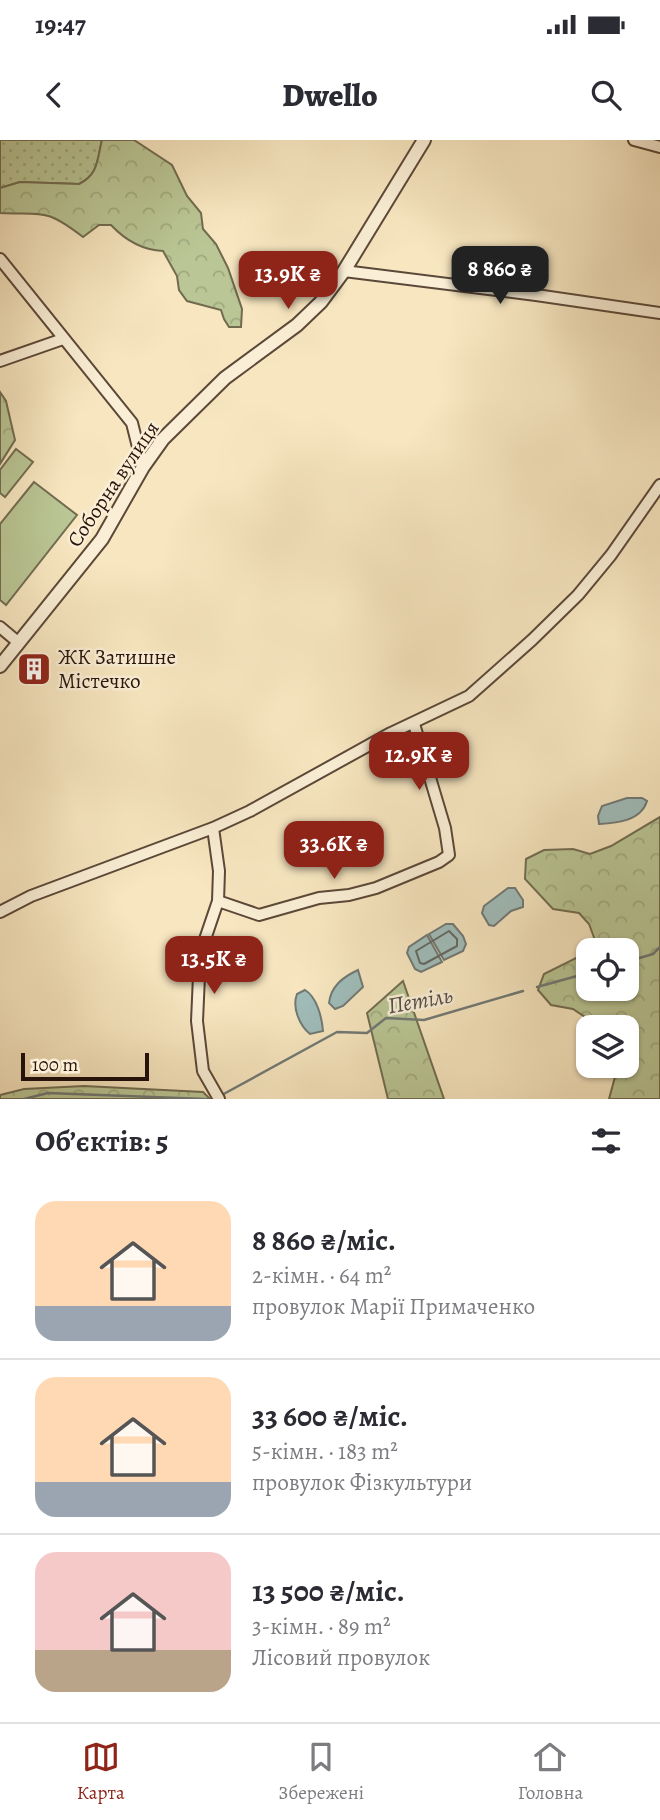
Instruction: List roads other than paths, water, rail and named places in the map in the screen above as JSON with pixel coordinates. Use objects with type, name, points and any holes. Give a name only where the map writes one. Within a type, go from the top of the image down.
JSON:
[{"type":"street","name":"Соборна вулиця","points":[[0,666],[102,538],[143,467],[163,439],[225,378],[297,325],[321,302],[344,271],[424,140]]},
{"type":"street","points":[[634,140],[660,147]]},
{"type":"street","points":[[0,259],[132,423],[143,467]]},
{"type":"street","points":[[344,271],[660,313]]},
{"type":"street","points":[[0,361],[63,339]]},
{"type":"street","points":[[0,912],[30,896],[213,828],[296,788],[390,733],[414,724],[468,696],[578,595],[611,555],[660,485]]},
{"type":"street","points":[[0,627],[19,643]]},
{"type":"street","points":[[218,901],[259,915],[319,898],[349,895],[376,888],[439,862],[449,855],[441,816],[414,724]]},
{"type":"street","points":[[213,828],[219,871],[218,901],[200,954],[197,1021],[203,1071],[217,1096]]},
{"type":"water","points":[[627,798],[642,798],[647,801],[634,817],[621,822],[599,824],[598,816],[602,806]]},
{"type":"water","points":[[508,888],[515,888],[523,900],[523,907],[511,911],[494,926],[489,925],[482,913],[484,906]]},
{"type":"water","points":[[446,924],[453,924],[466,944],[463,951],[444,960],[429,934]]},
{"type":"water","points":[[427,935],[442,962],[421,972],[415,969],[407,953],[409,947]]},
{"type":"water","points":[[358,970],[363,987],[343,1006],[335,1009],[329,1003],[332,992],[343,979]]},
{"type":"water","points":[[305,990],[316,1003],[323,1031],[310,1034],[300,1021],[296,999],[297,994]]},
{"type":"waterway","name":"Петіль","points":[[639,958],[653,954],[660,947]]},
{"type":"waterway","name":"Петіль","points":[[537,987],[576,976]]},
{"type":"waterway","name":"Петіль","points":[[220,1096],[337,1032],[367,1033],[386,1018],[424,1020],[523,991]]},
{"type":"waterway","name":"Петіль","points":[[24,1099],[48,1093],[205,1099]]},
{"type":"place","name":"ЖК Затишне Містечко","points":[[34,669]]}]
